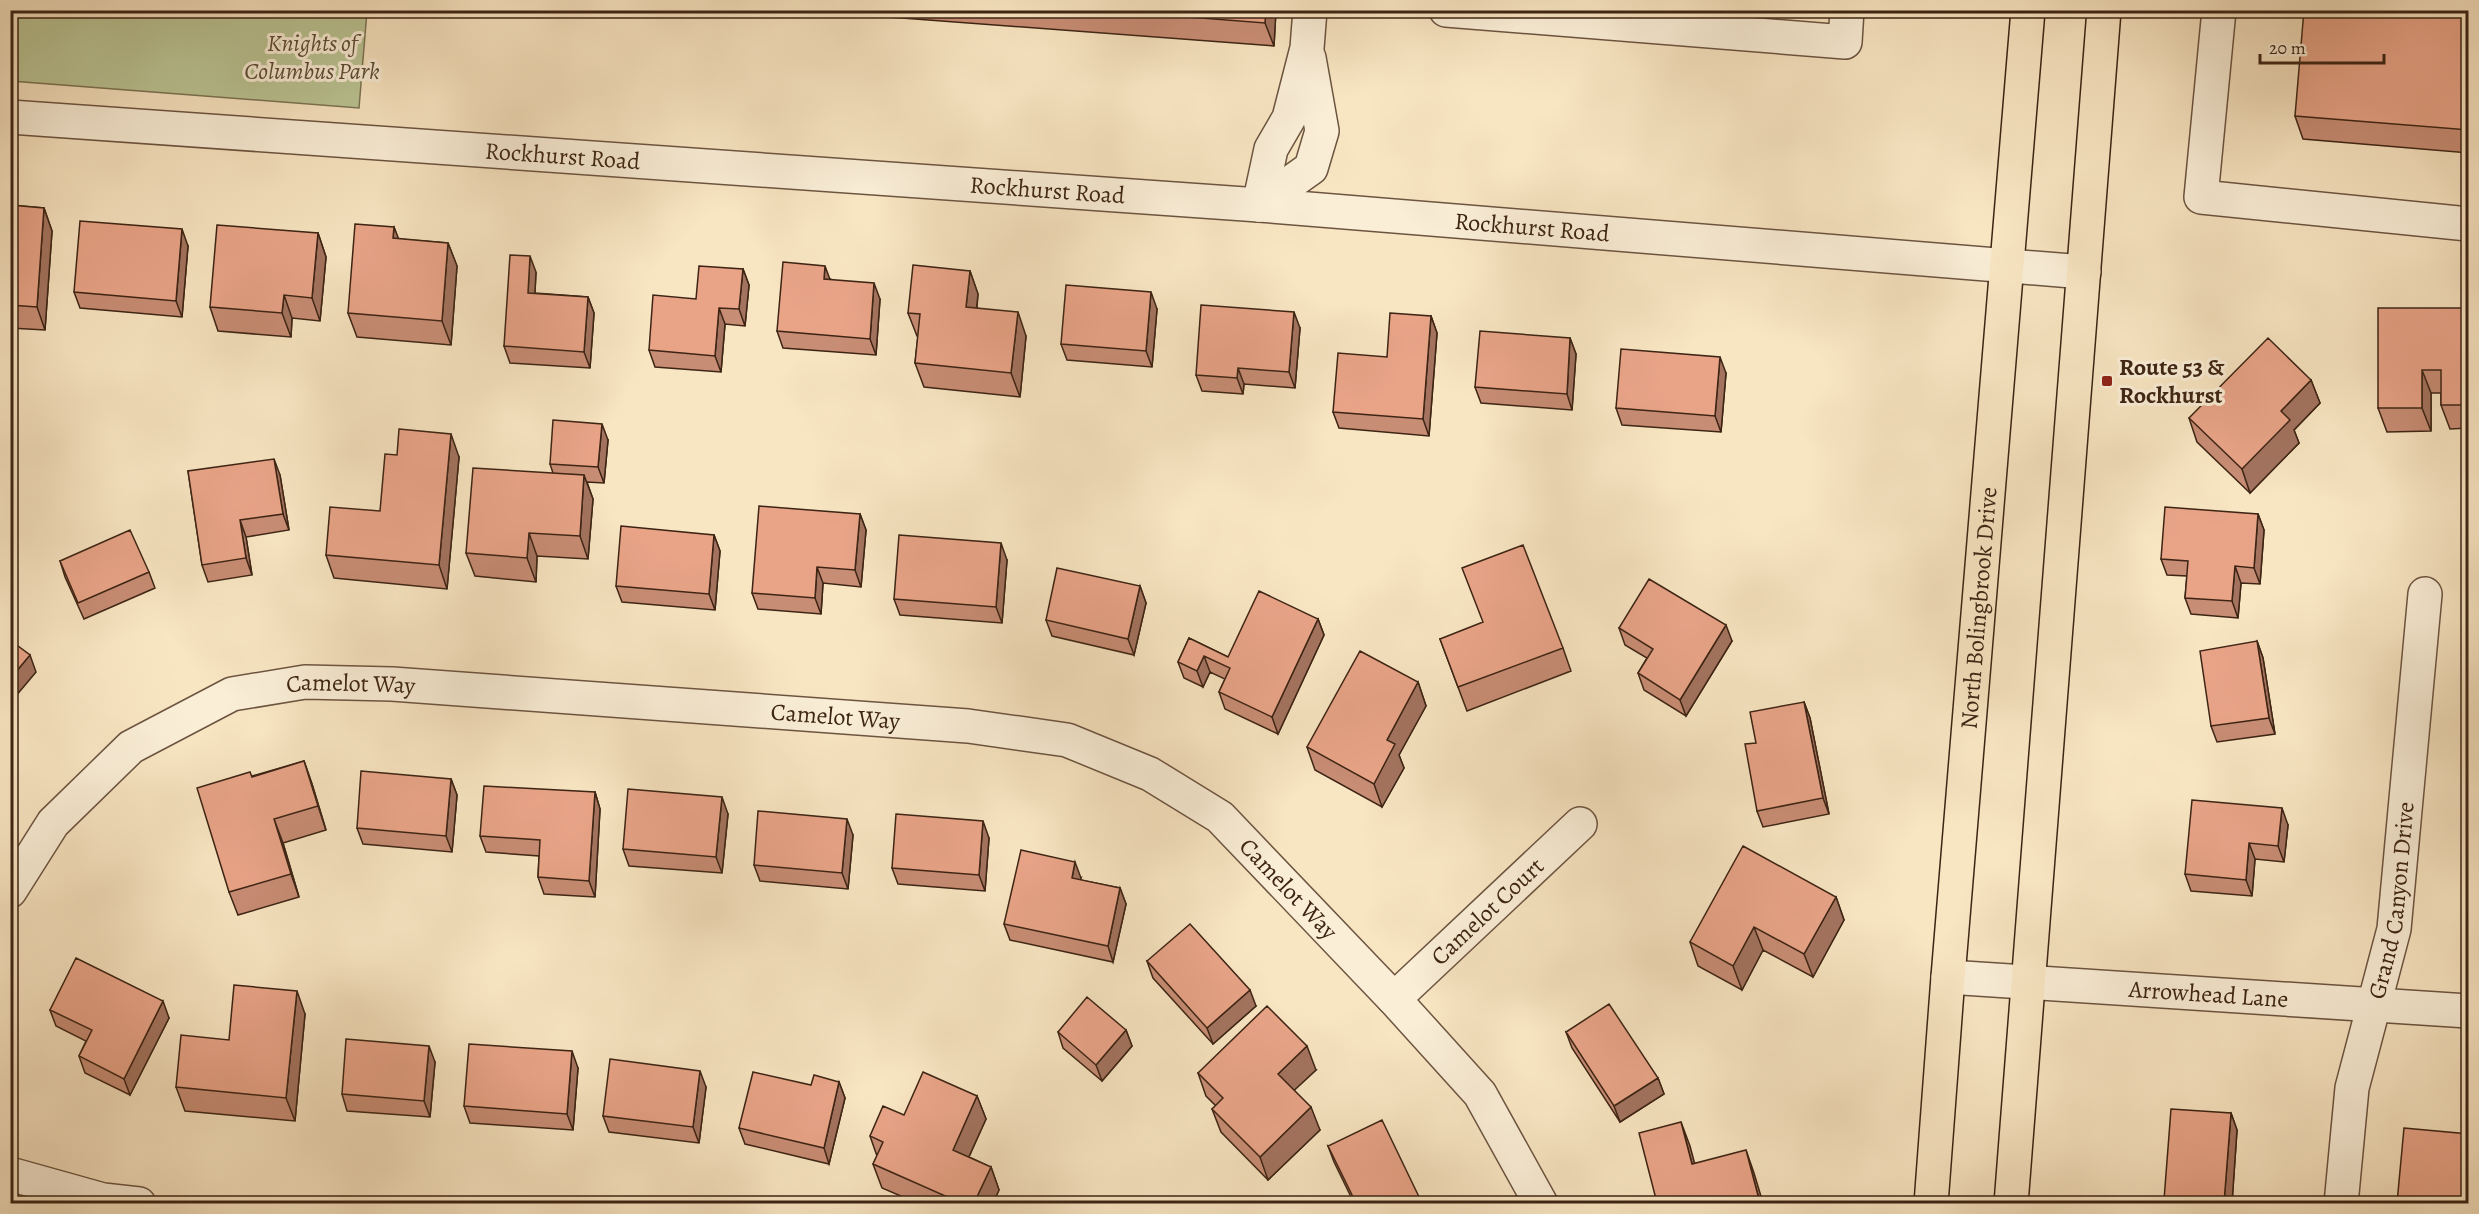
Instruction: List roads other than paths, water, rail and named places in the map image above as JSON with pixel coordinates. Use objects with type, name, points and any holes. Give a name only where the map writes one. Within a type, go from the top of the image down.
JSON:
[{"type":"main road","name":"North Bolingbrook Drive","points":[[1931,1203],[2028,10]]},
{"type":"main road","points":[[2011,1203],[2104,10]]},
{"type":"street","points":[[1258,205],[1271,149],[1289,118],[1307,48],[1310,10]]},
{"type":"street","points":[[1446,10],[1845,42],[1847,10]]},
{"type":"street","points":[[2219,10],[2201,197],[2469,224]]},
{"type":"street","points":[[1258,205],[1311,168],[1314,159],[1322,131],[1307,48]]},
{"type":"street","name":"Rockhurst Road","points":[[10,117],[1258,205],[2084,272]]},
{"type":"street","name":"Grand Canyon Drive","points":[[2341,1203],[2352,1088],[2372,1003],[2394,929],[2426,594]]},
{"type":"street","name":"Camelot Way","points":[[10,891],[53,823],[131,747],[232,694],[305,682],[392,684],[968,726],[1067,740],[1150,774],[1220,817],[1394,999],[1480,1094],[1540,1203]]},
{"type":"street","name":"Camelot Court","points":[[1394,999],[1580,824]]},
{"type":"street","name":"Arrowhead Lane","points":[[1948,977],[2469,1011]]},
{"type":"street","points":[[10,1174],[103,1200],[139,1203]]},
{"type":"place","name":"Route 53 & Rockhurst","points":[[2107,381]]},
{"type":"park label","name":"Knights of Columbus Park","points":[[312,57]]}]
